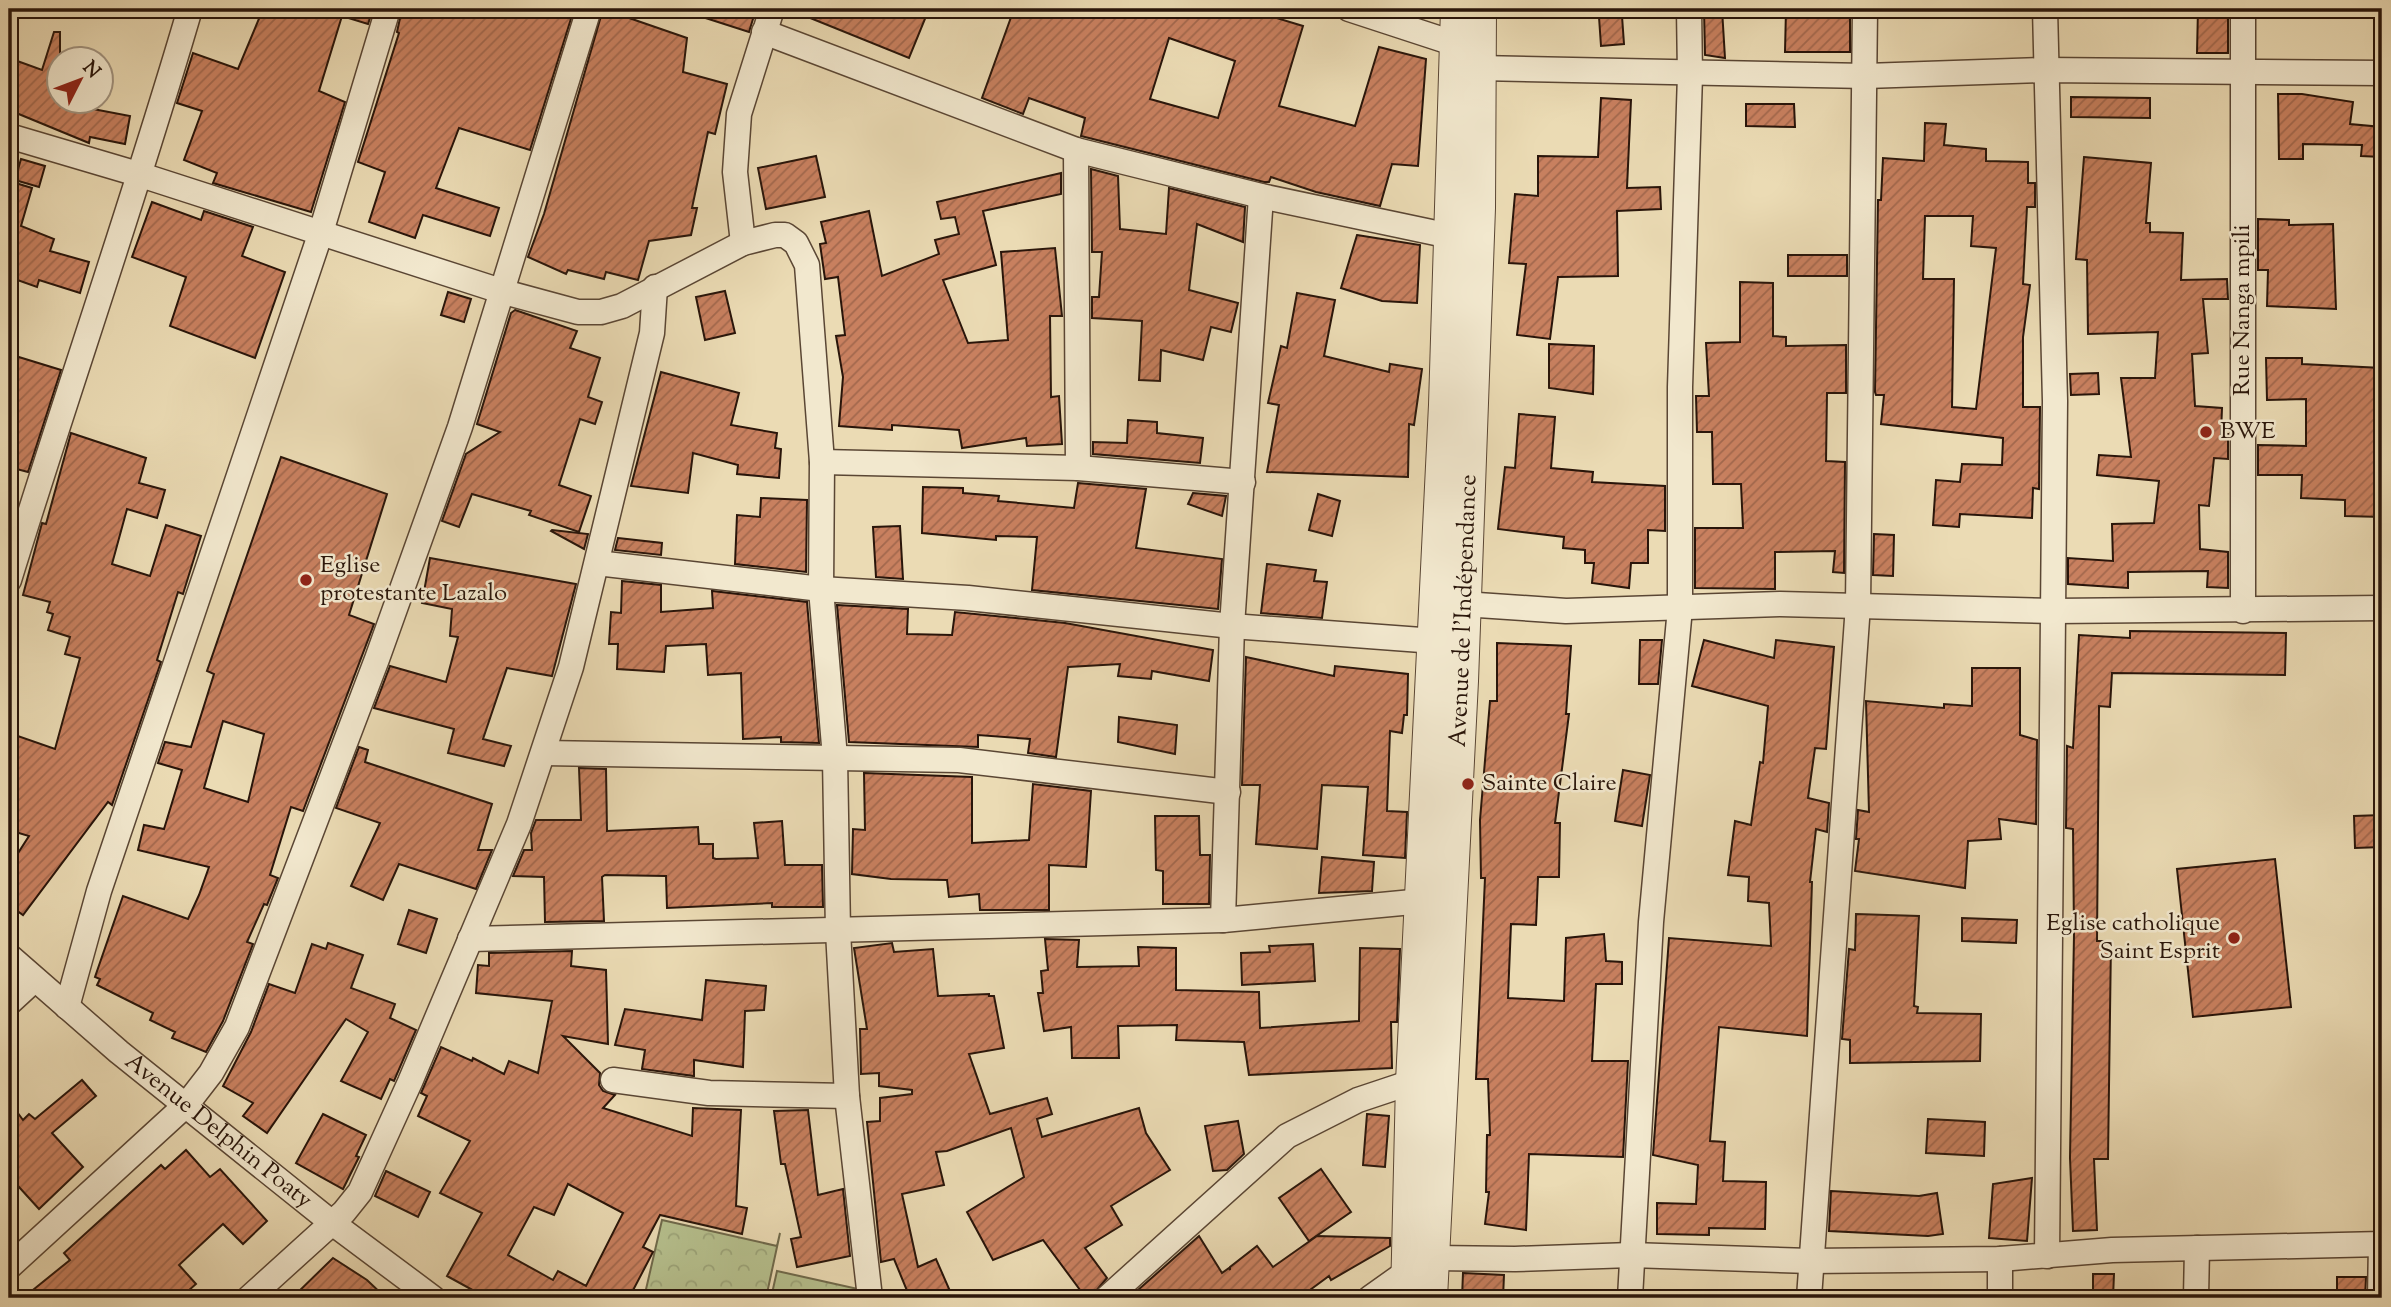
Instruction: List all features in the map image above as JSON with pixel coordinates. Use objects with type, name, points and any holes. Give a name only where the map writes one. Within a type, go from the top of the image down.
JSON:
[{"type":"street","points":[[9,580],[75,366],[141,175],[190,9]]},
{"type":"street","points":[[67,1007],[100,891],[321,232],[388,9]]},
{"type":"street","points":[[9,1267],[187,1104],[211,1073],[237,1027],[377,659],[504,292],[589,9]]},
{"type":"street","points":[[1349,9],[1456,44]]},
{"type":"street","name":"Avenue de l'Indépendance","points":[[1431,1298],[1416,1276],[1412,1082],[1435,641],[1457,9]]},
{"type":"street","name":"Avenue de l'Indépendance","points":[[1416,1276],[1448,995],[1479,208],[1480,9]]},
{"type":"street","points":[[1630,1298],[1651,922],[1680,608],[1679,387],[1690,75],[1689,9]]},
{"type":"street","points":[[1809,1298],[1858,605],[1865,9]]},
{"type":"street","points":[[2045,9],[2044,70],[2055,401],[2047,1256]]},
{"type":"street","name":"Rue Nanga mpili","points":[[2243,9],[2244,611]]},
{"type":"street","points":[[743,243],[735,172],[739,114],[768,20],[1076,150],[1261,196],[1450,236]]},
{"type":"street","points":[[1479,68],[1690,75],[1866,76],[2044,70],[2382,73]]},
{"type":"street","points":[[9,136],[141,175],[504,292],[578,312],[601,312],[622,306],[743,243],[785,235],[802,253],[807,265],[822,462],[821,589],[835,758],[838,931],[847,1096],[870,1298]]},
{"type":"street","points":[[1076,150],[1078,468]]},
{"type":"street","points":[[1223,920],[1232,626],[1261,196]]},
{"type":"street","points":[[249,1298],[344,1212],[360,1192],[470,939],[544,753],[571,667],[652,333],[655,287]]},
{"type":"street","points":[[822,462],[1078,468],[1243,482]]},
{"type":"street","points":[[597,563],[821,589],[968,598],[1232,626],[1435,641]]},
{"type":"street","points":[[1464,604],[1566,611],[1858,605],[2054,611],[2382,608]]},
{"type":"street","points":[[544,753],[959,760],[1228,792]]},
{"type":"street","points":[[470,939],[838,931],[1040,922],[1223,920],[1423,901]]},
{"type":"street","name":"Avenue Delphin Poaty","points":[[9,956],[34,980],[331,1222],[433,1298]]},
{"type":"street","points":[[9,1003],[34,980]]},
{"type":"street","points":[[613,1080],[709,1093],[847,1096]]},
{"type":"street","points":[[1107,1298],[1287,1136],[1358,1100],[1412,1082]]},
{"type":"street","points":[[1370,1298],[1416,1276],[1515,1259],[1631,1255],[1810,1261],[2000,1259],[2197,1248],[2382,1244],[2380,1298]]},
{"type":"street","points":[[2196,1298],[2197,1248]]},
{"type":"street","points":[[2000,1259],[2000,1298]]},
{"type":"green space","points":[[662,1220],[777,1246],[780,1233],[766,1298],[644,1298]]},
{"type":"green space","points":[[777,1271],[876,1293],[875,1298],[771,1298]]},
{"type":"building","points":[[263,9],[373,9],[368,24],[342,16],[319,91],[345,102],[311,212],[213,183],[217,173],[184,160],[202,111],[177,103],[193,53],[238,69]]},
{"type":"building","points":[[402,9],[574,9],[530,150],[459,128],[436,188],[499,208],[490,236],[423,215],[415,238],[369,222],[385,172],[358,162],[399,33],[397,32]]},
{"type":"building","points":[[603,9],[687,38],[683,72],[727,84],[715,134],[708,132],[692,208],[697,208],[691,235],[649,241],[638,280],[606,272],[604,279],[568,270],[566,274],[528,257],[544,214]]},
{"type":"building","points":[[691,9],[756,9],[749,32],[690,13]]},
{"type":"building","points":[[788,9],[929,9],[909,58]]},
{"type":"building","points":[[1014,9],[1247,9],[1303,26],[1279,106],[1355,126],[1379,47],[1426,59],[1418,166],[1392,164],[1380,206],[1316,192],[1271,177],[1269,182],[1264,182],[1081,136],[1085,118],[1029,98],[1023,114],[982,98]],"holes":[[[1169,38],[1235,61],[1218,118],[1150,99]]]},
{"type":"building","points":[[1704,9],[1722,9],[1725,58],[1705,55]]},
{"type":"building","points":[[1786,9],[1850,9],[1850,52],[1785,52]]},
{"type":"building","points":[[2198,9],[2228,9],[2228,53],[2197,53]]},
{"type":"building","points":[[1622,16],[1624,44],[1601,46],[1599,17]]},
{"type":"building","points":[[54,32],[60,32],[60,46],[50,46]]},
{"type":"building","points":[[46,57],[46,116],[116,116],[116,113],[130,116],[125,144],[90,137],[89,143],[9,110],[9,58],[42,70]]},
{"type":"building","points":[[2278,94],[2302,94],[2353,102],[2350,124],[2382,127],[2382,157],[2361,156],[2362,145],[2303,144],[2303,159],[2279,159]]},
{"type":"building","points":[[2071,97],[2150,98],[2150,118],[2071,117]]},
{"type":"building","points":[[1601,98],[1631,100],[1627,188],[1660,187],[1661,209],[1617,211],[1618,276],[1558,277],[1550,339],[1517,335],[1526,264],[1509,263],[1515,194],[1538,196],[1538,156],[1598,157]]},
{"type":"building","points":[[1746,104],[1794,104],[1795,127],[1746,126]]},
{"type":"building","points":[[1925,123],[1946,124],[1944,145],[1986,149],[1986,161],[2028,162],[2028,183],[2035,183],[2035,207],[2027,207],[2023,284],[2030,285],[2023,337],[2023,407],[2040,407],[2039,489],[2033,488],[2032,518],[1960,514],[1959,527],[1933,525],[1936,480],[1960,482],[1962,464],[2002,465],[2003,438],[1881,424],[1884,395],[1876,395],[1875,392],[1878,200],[1881,200],[1883,158],[1924,161]],"holes":[[[1925,216],[1973,216],[1971,246],[1996,248],[1976,409],[1952,407],[1954,279],[1923,279]]]},
{"type":"building","points":[[816,156],[825,197],[766,209],[758,168]]},
{"type":"building","points":[[2084,157],[2151,163],[2146,223],[2150,223],[2150,232],[2183,233],[2181,280],[2227,279],[2228,299],[2203,299],[2208,353],[2192,354],[2195,406],[2222,408],[2221,434],[2228,434],[2228,459],[2214,458],[2209,506],[2199,505],[2200,549],[2228,552],[2228,588],[2207,587],[2208,571],[2128,572],[2128,588],[2068,584],[2068,558],[2113,561],[2112,524],[2154,523],[2159,481],[2097,475],[2099,455],[2131,457],[2121,378],[2155,378],[2158,332],[2088,334],[2087,260],[2076,259]]},
{"type":"building","points":[[21,159],[45,166],[39,187],[15,180]]},
{"type":"building","points":[[1091,169],[1118,176],[1120,229],[1166,234],[1169,188],[1245,207],[1243,242],[1197,224],[1189,290],[1238,303],[1231,332],[1211,327],[1203,360],[1161,350],[1160,381],[1139,380],[1142,321],[1092,318],[1092,297],[1099,297],[1102,252],[1092,252]]},
{"type":"building","points":[[1061,173],[1061,194],[983,211],[996,265],[943,280],[968,343],[1008,340],[1001,252],[1055,248],[1062,316],[1050,316],[1051,397],[1059,396],[1062,444],[1027,446],[1026,438],[962,448],[959,430],[892,425],[892,430],[839,426],[843,377],[836,336],[845,335],[838,277],[825,279],[820,244],[826,243],[821,222],[869,211],[882,276],[939,254],[935,240],[959,234],[955,217],[941,219],[937,202]]},
{"type":"building","points":[[9,181],[32,188],[21,226],[54,239],[50,251],[89,262],[80,293],[39,280],[37,287],[9,277]]},
{"type":"building","points":[[152,202],[201,220],[204,211],[253,227],[242,256],[285,272],[255,358],[170,326],[186,277],[132,257]]},
{"type":"building","points":[[2258,219],[2289,220],[2289,225],[2333,224],[2336,309],[2267,306],[2268,270],[2258,270]]},
{"type":"building","points":[[1357,235],[1420,245],[1417,303],[1382,301],[1341,288]]},
{"type":"building","points":[[1788,255],[1847,255],[1847,276],[1788,276]]},
{"type":"building","points":[[1740,282],[1773,283],[1773,336],[1786,337],[1786,346],[1846,345],[1846,393],[1827,393],[1826,461],[1845,462],[1844,573],[1833,572],[1835,551],[1775,552],[1775,589],[1695,588],[1695,528],[1743,528],[1741,484],[1713,484],[1712,432],[1697,432],[1696,396],[1709,396],[1706,343],[1740,342]]},
{"type":"building","points":[[725,291],[735,333],[705,340],[696,297]]},
{"type":"building","points":[[448,292],[471,299],[464,322],[441,315]]},
{"type":"building","points":[[1297,293],[1335,300],[1324,356],[1389,372],[1390,364],[1422,369],[1414,425],[1409,424],[1408,477],[1267,472],[1279,405],[1268,403],[1281,346],[1287,348]]},
{"type":"building","points":[[515,310],[577,331],[570,348],[600,358],[588,397],[602,402],[595,424],[580,419],[559,485],[591,496],[579,532],[529,515],[531,511],[472,494],[459,527],[442,521],[466,454],[500,432],[477,424],[511,313]]},
{"type":"building","points":[[1549,344],[1594,346],[1593,394],[1549,388]]},
{"type":"building","points":[[9,354],[61,370],[28,472],[9,467]]},
{"type":"building","points":[[2266,358],[2302,358],[2302,364],[2382,368],[2382,517],[2345,516],[2345,500],[2301,498],[2302,475],[2258,475],[2258,445],[2306,446],[2306,399],[2267,400]]},
{"type":"building","points":[[661,372],[739,393],[731,425],[777,433],[775,448],[781,449],[779,478],[737,474],[738,465],[693,453],[688,493],[631,486]]},
{"type":"building","points":[[2098,373],[2099,394],[2071,395],[2070,374]]},
{"type":"building","points":[[1519,414],[1555,417],[1551,468],[1593,472],[1592,482],[1665,486],[1665,531],[1648,530],[1648,563],[1631,563],[1629,588],[1592,583],[1594,563],[1585,563],[1585,550],[1563,548],[1564,537],[1498,529],[1505,467],[1515,468]]},
{"type":"building","points":[[1128,420],[1157,422],[1157,433],[1203,438],[1200,463],[1093,454],[1093,442],[1127,443]]},
{"type":"building","points":[[71,433],[146,458],[139,483],[165,490],[157,518],[127,509],[112,564],[150,576],[166,525],[201,536],[183,594],[178,592],[157,660],[161,662],[112,805],[108,802],[23,915],[9,905],[9,867],[29,836],[9,830],[15,809],[9,807],[9,753],[15,735],[55,749],[80,658],[65,654],[70,637],[48,630],[53,614],[47,612],[50,602],[23,595],[42,523],[46,524]]},
{"type":"building","points":[[281,457],[387,494],[349,615],[374,624],[303,811],[291,807],[270,875],[278,878],[247,942],[253,944],[223,1021],[206,1052],[172,1038],[175,1032],[150,1020],[153,1013],[97,985],[100,979],[95,977],[123,896],[188,919],[199,895],[209,867],[138,850],[144,825],[164,829],[182,770],[158,763],[165,742],[191,747],[214,674],[207,671]],"holes":[[[223,721],[264,734],[248,802],[204,788]]]},
{"type":"building","points":[[1078,483],[1146,489],[1136,548],[1222,559],[1218,609],[1032,590],[1037,537],[996,536],[996,540],[922,533],[923,487],[963,488],[963,493],[999,496],[998,501],[1074,508]]},
{"type":"building","points":[[1193,493],[1226,496],[1222,516],[1188,504]]},
{"type":"building","points":[[1318,494],[1340,501],[1332,536],[1309,530]]},
{"type":"building","points":[[761,498],[807,500],[806,572],[735,564],[737,515],[760,517]]},
{"type":"building","points":[[900,526],[903,579],[876,577],[873,527]]},
{"type":"building","points":[[551,531],[588,534],[584,549]]},
{"type":"building","points":[[1874,534],[1894,535],[1893,576],[1873,575]]},
{"type":"building","points":[[618,538],[662,543],[661,555],[615,550]]},
{"type":"building","points":[[430,558],[576,584],[552,676],[507,668],[483,739],[511,746],[504,766],[448,753],[454,729],[374,708],[390,666],[446,682],[458,637],[450,636],[452,609],[422,603]]},
{"type":"building","points":[[1267,564],[1316,570],[1314,581],[1327,582],[1322,618],[1261,613]]},
{"type":"building","points":[[622,581],[661,585],[661,612],[713,608],[712,591],[807,602],[819,743],[781,742],[781,737],[743,739],[741,673],[708,675],[706,644],[666,646],[664,672],[617,669],[618,644],[609,644],[611,612],[621,613]]},
{"type":"building","points":[[837,605],[908,609],[907,634],[952,635],[955,612],[1065,623],[1213,650],[1209,681],[1152,671],[1151,679],[1118,676],[1120,664],[1068,667],[1056,757],[1028,753],[1030,739],[978,735],[978,747],[849,742]]},
{"type":"building","points":[[2130,631],[2286,633],[2285,675],[2112,673],[2110,707],[2099,706],[2097,941],[2111,941],[2108,1159],[2094,1159],[2097,1230],[2073,1231],[2070,1158],[2073,829],[2066,828],[2067,746],[2073,748],[2079,635],[2130,638]]},
{"type":"building","points":[[1640,640],[1662,640],[1658,684],[1639,684]]},
{"type":"building","points":[[1704,640],[1774,658],[1776,640],[1834,647],[1826,749],[1815,748],[1808,798],[1829,803],[1827,832],[1816,829],[1810,882],[1807,1036],[1719,1027],[1710,1141],[1725,1142],[1723,1181],[1766,1182],[1765,1229],[1709,1228],[1709,1235],[1657,1234],[1657,1203],[1696,1204],[1698,1165],[1653,1155],[1669,938],[1771,946],[1769,903],[1748,901],[1749,877],[1728,875],[1735,821],[1751,825],[1760,762],[1763,763],[1768,706],[1692,686]]},
{"type":"building","points":[[1497,643],[1571,646],[1566,714],[1569,714],[1555,823],[1560,823],[1559,877],[1538,877],[1536,925],[1511,924],[1508,998],[1564,1001],[1566,938],[1604,934],[1606,961],[1622,962],[1622,984],[1596,984],[1592,1061],[1628,1061],[1623,1157],[1529,1154],[1526,1230],[1485,1224],[1489,1192],[1486,1192],[1487,1135],[1490,1135],[1488,1079],[1476,1079],[1485,878],[1481,878],[1480,820],[1490,701],[1497,701]]},
{"type":"building","points":[[1246,657],[1334,676],[1335,666],[1408,674],[1407,715],[1404,715],[1402,733],[1390,731],[1387,811],[1407,812],[1405,858],[1363,855],[1368,787],[1322,785],[1317,849],[1256,844],[1260,785],[1242,785]]},
{"type":"building","points":[[1972,668],[2020,668],[2020,735],[2037,740],[2036,824],[1999,819],[2001,839],[1968,841],[1965,888],[1855,871],[1859,839],[1856,839],[1858,810],[1869,812],[1866,701],[1944,708],[1944,704],[1972,706]]},
{"type":"building","points":[[1119,717],[1177,725],[1175,754],[1118,742]]},
{"type":"building","points":[[359,747],[368,750],[365,762],[492,804],[478,850],[492,850],[476,889],[399,864],[383,900],[351,886],[380,823],[336,808]]},
{"type":"building","points":[[579,768],[606,769],[607,831],[698,827],[699,844],[713,844],[713,858],[758,858],[754,823],[782,821],[785,865],[822,865],[823,907],[772,907],[772,903],[667,908],[666,876],[605,875],[602,877],[604,921],[545,922],[544,877],[513,876],[524,850],[532,850],[531,833],[536,820],[581,820]]},
{"type":"building","points":[[1623,770],[1650,775],[1642,826],[1615,821]]},
{"type":"building","points":[[864,773],[972,777],[972,843],[1029,840],[1033,784],[1091,791],[1086,867],[1049,865],[1049,910],[980,910],[979,894],[949,897],[947,880],[891,879],[852,874],[853,829],[865,830]]},
{"type":"building","points":[[2382,815],[2382,847],[2355,848],[2354,816]]},
{"type":"building","points":[[1155,816],[1199,816],[1200,855],[1210,855],[1209,904],[1163,904],[1163,871],[1156,870]]},
{"type":"building","points":[[1322,857],[1374,862],[1372,891],[1319,893]]},
{"type":"building","name":"Eglise catholique Saint Esprit","points":[[2275,859],[2291,1007],[2193,1017],[2177,869]]},
{"type":"building","points":[[409,910],[437,919],[426,953],[398,944]]},
{"type":"building","points":[[1856,914],[1919,916],[1914,1006],[1918,1007],[1917,1013],[1981,1014],[1980,1061],[1850,1063],[1850,1040],[1842,1039],[1849,949],[1855,950]]},
{"type":"building","points":[[1962,918],[2017,920],[2016,943],[1962,941]]},
{"type":"building","points":[[1045,939],[1079,940],[1077,967],[1139,966],[1138,947],[1176,948],[1176,990],[1259,992],[1260,1028],[1359,1021],[1360,948],[1400,949],[1397,1022],[1391,1022],[1392,1068],[1249,1075],[1244,1042],[1176,1040],[1177,1025],[1118,1026],[1119,1058],[1072,1058],[1071,1027],[1044,1031],[1038,993],[1043,993],[1041,971],[1048,970]]},
{"type":"building","points":[[328,943],[363,955],[351,988],[395,1004],[390,1018],[416,1030],[394,1081],[390,1079],[381,1099],[341,1081],[368,1032],[346,1019],[267,1133],[243,1116],[253,1103],[223,1086],[251,1032],[269,984],[295,993],[312,944],[326,949]]},
{"type":"building","points":[[892,943],[894,952],[933,949],[938,996],[994,996],[1004,1048],[969,1054],[990,1114],[1047,1098],[1052,1114],[1037,1119],[1042,1137],[1139,1108],[1146,1133],[1170,1170],[1111,1206],[1122,1225],[1085,1248],[1107,1278],[1090,1298],[1086,1298],[1043,1240],[993,1260],[967,1212],[1024,1177],[1011,1128],[947,1151],[936,1152],[944,1185],[902,1194],[918,1267],[936,1259],[953,1298],[910,1298],[894,1259],[881,1262],[867,1122],[880,1121],[880,1098],[912,1094],[912,1090],[879,1086],[879,1073],[861,1074],[860,1029],[867,1029],[854,948]]},
{"type":"building","points":[[1313,944],[1315,981],[1242,985],[1241,953],[1270,952],[1269,946]]},
{"type":"building","points":[[572,951],[571,966],[606,970],[608,1044],[563,1036],[600,1073],[599,1085],[603,1091],[615,1095],[603,1108],[692,1136],[693,1108],[741,1110],[736,1206],[747,1208],[742,1234],[660,1215],[643,1247],[653,1252],[629,1298],[487,1298],[447,1276],[482,1213],[440,1193],[470,1141],[418,1116],[427,1096],[421,1093],[441,1047],[472,1061],[473,1058],[504,1074],[509,1061],[538,1073],[552,1001],[476,993],[478,965],[489,966],[489,953]],"holes":[[[568,1184],[623,1213],[586,1286],[558,1271],[553,1280],[508,1255],[534,1207],[554,1215]]]},
{"type":"building","points":[[706,980],[766,986],[764,1010],[745,1011],[743,1067],[694,1060],[694,1076],[642,1069],[645,1050],[615,1045],[625,1009],[702,1020]]},
{"type":"building","points":[[82,1080],[96,1096],[52,1133],[83,1167],[39,1209],[9,1176],[9,1101],[23,1120],[29,1114],[35,1119]]},
{"type":"building","points":[[808,1110],[818,1195],[843,1189],[850,1256],[797,1267],[791,1239],[801,1237],[785,1164],[781,1164],[774,1111]]},
{"type":"building","points":[[323,1114],[366,1135],[356,1156],[359,1157],[343,1189],[296,1163]]},
{"type":"building","points":[[1367,1114],[1389,1116],[1385,1167],[1363,1165]]},
{"type":"building","points":[[1928,1119],[1985,1122],[1984,1156],[1926,1153]]},
{"type":"building","points":[[1238,1121],[1244,1154],[1227,1170],[1213,1171],[1205,1126]]},
{"type":"building","points":[[186,1150],[210,1177],[220,1169],[267,1221],[243,1244],[223,1224],[179,1265],[196,1284],[180,1298],[127,1298],[119,1290],[110,1298],[23,1298],[70,1260],[64,1253],[161,1165],[165,1169]]},
{"type":"building","points":[[1321,1169],[1351,1212],[1309,1241],[1279,1198]]},
{"type":"building","points":[[386,1171],[430,1192],[418,1217],[375,1196]]},
{"type":"building","points":[[2032,1178],[2027,1241],[1989,1238],[1993,1184]]},
{"type":"building","points":[[1831,1191],[1919,1196],[1937,1193],[1943,1234],[1928,1236],[1829,1231]]},
{"type":"building","points":[[1199,1236],[1222,1273],[1229,1268],[1230,1270],[1230,1267],[1257,1246],[1273,1267],[1317,1236],[1390,1238],[1390,1246],[1331,1280],[1329,1276],[1299,1298],[1129,1298]]},
{"type":"building","points":[[333,1258],[367,1280],[386,1298],[292,1298]]},
{"type":"building","points":[[1463,1273],[1504,1275],[1503,1298],[1462,1298]]},
{"type":"building","points":[[2093,1274],[2114,1274],[2113,1298],[2093,1298]]},
{"type":"building","points":[[2337,1277],[2366,1277],[2365,1298],[2337,1298]]},
{"type":"place","name":"BWE","points":[[2206,432]]},
{"type":"place","name":"Eglise protestante Lazalo","points":[[306,580]]},
{"type":"place","name":"Sainte Claire","points":[[1468,784]]},
{"type":"place","name":"Eglise catholique Saint Esprit","points":[[2234,938]]}]
